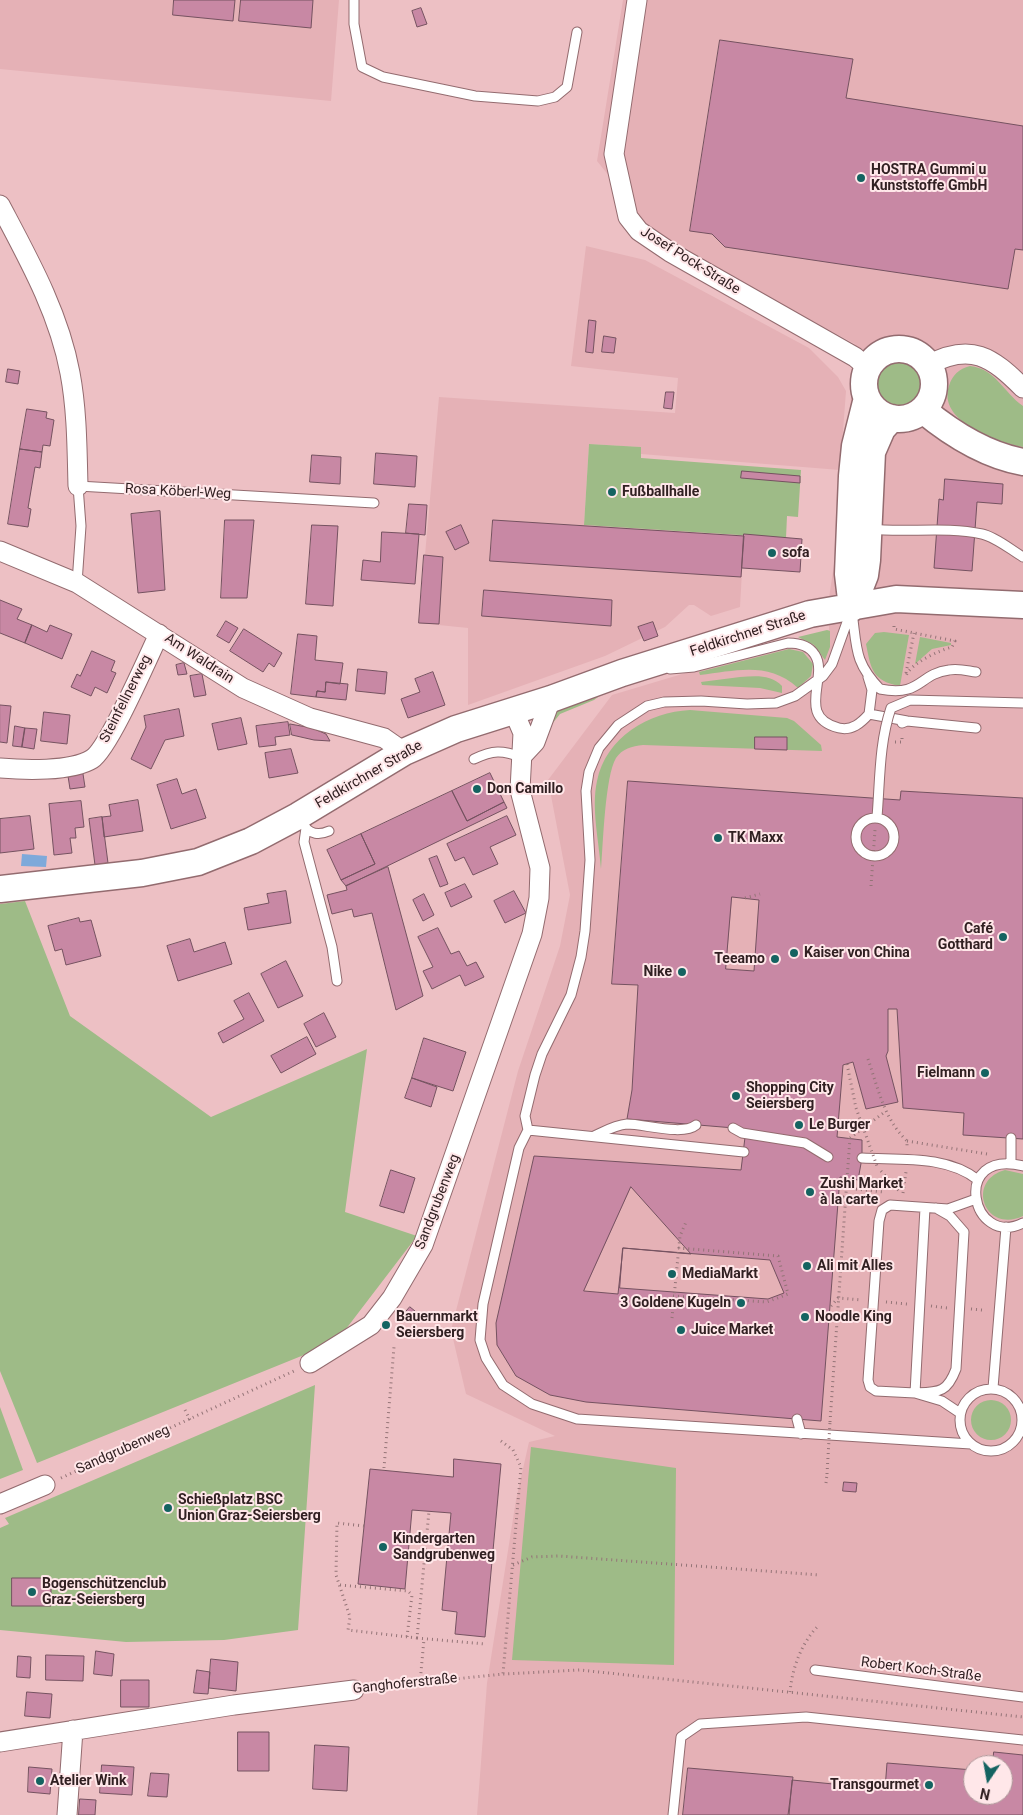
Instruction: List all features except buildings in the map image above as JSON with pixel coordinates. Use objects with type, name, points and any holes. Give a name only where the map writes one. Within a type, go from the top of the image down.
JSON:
[{"type":"main road","points":[[852,608],[848,574],[852,476],[855,446],[867,398],[864,379],[868,368],[877,356],[895,349],[916,353],[928,365],[933,377],[934,389],[930,400],[923,410],[911,417],[892,418],[879,413],[867,398]]},
{"type":"main road","points":[[923,410],[955,434],[975,445],[1023,462]]},
{"type":"main road","points":[[852,608],[865,575],[872,452],[882,429],[892,418]]},
{"type":"main road","name":"Feldkirchner Straße","points":[[0,889],[142,873],[198,862],[302,822],[404,752],[456,729],[551,700],[622,673],[810,614],[896,599],[1023,605]]},
{"type":"main road","name":"Feldkirchner Straße","points":[[852,608],[895,617],[1023,623]]},
{"type":"street","name":"Josef Pock-Straße","points":[[637,0],[614,154],[628,217],[639,231],[670,252],[855,357],[868,368]]},
{"type":"street","points":[[0,205],[33,266],[56,323],[70,372],[76,425],[78,486]]},
{"type":"street","points":[[928,365],[942,357],[958,353],[970,353],[996,363],[1023,388]]},
{"type":"street","name":"Am Waldrain","points":[[0,551],[77,583],[243,688],[310,718],[379,736],[404,752]]},
{"type":"street","name":"Steinfellnerweg","points":[[0,768],[74,766],[92,759],[106,742],[159,634]]},
{"type":"street","points":[[521,758],[535,742],[551,700]]},
{"type":"street","name":"Sandgrubenweg","points":[[310,1363],[371,1325],[392,1298],[415,1259],[436,1213],[532,934],[539,898],[540,868],[520,790],[522,733],[514,712]]},
{"type":"street","points":[[0,1504],[45,1485]]},
{"type":"street","name":"Ganghoferstraße","points":[[0,1742],[354,1690]]},
{"type":"street","points":[[67,1815],[73,1730]]},
{"type":"lane","points":[[354,0],[354,24],[362,67],[383,78],[475,96],[538,101],[555,97],[567,87],[577,32]]},
{"type":"lane","points":[[77,583],[81,526],[78,486]]},
{"type":"lane","name":"Rosa Köberl-Weg","points":[[78,486],[374,503]]},
{"type":"lane","points":[[868,529],[888,531],[932,529],[984,535],[1023,557]]},
{"type":"lane","points":[[622,673],[694,667],[788,643],[800,643],[816,656],[818,665],[814,699],[818,712],[824,720],[833,726],[844,729],[855,727],[869,714],[872,690],[859,660],[852,608]]},
{"type":"lane","points":[[852,608],[832,664],[816,681],[795,696],[776,704],[701,701],[664,702],[647,706],[618,725],[599,748],[589,772],[586,791],[590,860],[585,931],[581,957],[571,994],[545,1047],[535,1075],[525,1116],[528,1130],[519,1148],[483,1304],[480,1340],[486,1358],[503,1385],[532,1404],[577,1419],[971,1444],[991,1451],[1005,1448],[1019,1440],[1022,1425],[1021,1410],[1013,1397],[993,1388],[980,1390],[969,1397],[960,1413],[961,1431],[971,1444]]},
{"type":"lane","points":[[868,677],[880,689],[904,692],[913,689],[937,673],[950,669],[976,672]]},
{"type":"lane","points":[[877,818],[883,748],[887,722],[892,708],[910,700],[1023,703]]},
{"type":"lane","points":[[869,714],[904,722],[976,728]]},
{"type":"lane","points":[[474,759],[494,750],[504,750],[521,758]]},
{"type":"lane","points":[[877,818],[884,820],[891,826],[894,833],[893,843],[882,855],[870,856],[858,846],[855,835],[863,821],[877,818]]},
{"type":"lane","points":[[302,822],[322,834],[330,831]]},
{"type":"lane","points":[[302,822],[304,842],[332,947],[337,981]]},
{"type":"lane","points":[[594,1136],[611,1127],[627,1124],[682,1129],[692,1128],[696,1125]]},
{"type":"lane","points":[[733,1128],[742,1133],[806,1143],[828,1157]]},
{"type":"lane","points":[[528,1130],[744,1152]]},
{"type":"lane","points":[[1011,1159],[1012,1138]]},
{"type":"lane","points":[[862,1158],[907,1165],[958,1167],[978,1180]]},
{"type":"lane","points":[[1011,1159],[1023,1166]]},
{"type":"lane","points":[[1011,1159],[992,1166],[982,1173],[978,1180],[976,1199],[982,1216],[989,1222],[1006,1227],[1023,1223]]},
{"type":"lane","points":[[936,1208],[950,1216],[964,1232],[956,1368],[951,1383],[940,1392],[876,1391],[870,1387],[868,1380],[882,1210],[890,1205],[925,1208],[936,1208],[948,1209],[976,1199]]},
{"type":"lane","points":[[915,1393],[925,1208]]},
{"type":"lane","points":[[993,1388],[1006,1227]]},
{"type":"lane","points":[[915,1393],[942,1401],[960,1413]]},
{"type":"lane","points":[[797,1419],[801,1434]]},
{"type":"lane","name":"Robert Koch-Straße","points":[[815,1670],[1023,1698]]},
{"type":"lane","points":[[673,1815],[681,1737],[700,1724],[806,1717],[1023,1740]]},
{"type":"path","points":[[894,626],[894,629],[914,633],[906,674]]},
{"type":"path","points":[[871,886],[876,828]]},
{"type":"path","points":[[745,898],[760,894]]},
{"type":"path","points":[[868,1059],[886,1111],[895,1130],[906,1141],[1011,1159]]},
{"type":"path","points":[[847,1064],[856,1108],[876,1166],[893,1186]]},
{"type":"path","points":[[826,1483],[850,1138],[886,1111]]},
{"type":"path","points":[[846,1188],[902,1194],[907,1165],[906,1141]]},
{"type":"path","points":[[838,1197],[846,1197]]},
{"type":"path","points":[[672,1318],[678,1248],[680,1236],[686,1222]]},
{"type":"path","points":[[673,1296],[767,1302],[788,1294],[778,1256],[678,1248]]},
{"type":"path","points":[[384,1468],[394,1347]]},
{"type":"path","name":"Sandgrubenweg","points":[[45,1485],[190,1420],[310,1363]]},
{"type":"path","points":[[186,1410],[190,1420]]},
{"type":"path","points":[[501,1441],[513,1450],[521,1466],[503,1674]]},
{"type":"path","points":[[417,1638],[429,1511]]},
{"type":"path","points":[[364,1526],[338,1523],[336,1575],[350,1617],[348,1630],[485,1644]]},
{"type":"path","points":[[512,1565],[532,1557],[559,1556],[820,1575]]},
{"type":"path","points":[[340,1585],[408,1592],[412,1595],[407,1637]]},
{"type":"path","points":[[790,1692],[798,1660],[808,1636],[817,1627]]},
{"type":"path","points":[[420,1683],[424,1639]]},
{"type":"path","name":"Ganghoferstraße","points":[[354,1690],[503,1674],[580,1670],[1023,1717]]},
{"type":"shaded area","points":[[0,0],[339,0],[331,101],[0,69]]},
{"type":"shaded area","name":"Shopping City Seiersberg","points":[[623,0],[1023,0],[1023,1815],[477,1815],[487,1683],[516,1500],[529,1442],[555,1436],[466,1394],[451,1330],[518,1071],[560,946],[570,895],[548,780],[612,695],[829,630],[829,598],[842,511],[855,344],[647,232],[630,202],[597,161]]},
{"type":"shaded area","points":[[586,246],[645,260],[809,348],[838,377],[846,391],[840,470],[641,454],[641,447],[589,444],[584,525],[744,536],[740,607],[711,616],[694,605],[689,605],[665,627],[605,656],[468,705],[468,628],[419,623],[439,397],[675,413],[678,378],[571,366]]},
{"type":"green space","points":[[894,358],[904,358],[918,365],[925,379],[925,389],[918,403],[904,410],[894,410],[884,406],[877,399],[873,389],[873,379],[877,369],[884,362]]},
{"type":"green space","points":[[970,366],[979,368],[993,376],[1023,406],[1023,447],[998,440],[971,428],[952,410],[948,398],[950,382],[956,373]]},
{"type":"green space","points":[[589,444],[641,447],[641,458],[801,470],[798,517],[787,516],[786,538],[584,525]]},
{"type":"green space","points":[[827,630],[830,631],[830,647],[825,660],[814,645],[798,637]]},
{"type":"green space","points":[[884,632],[909,635],[900,686],[891,684],[878,677],[869,660],[866,644],[875,633]]},
{"type":"green space","points":[[920,637],[951,643],[951,645],[932,649],[915,664]]},
{"type":"green space","points":[[789,649],[803,652],[813,664],[811,676],[798,688],[775,674],[763,671],[739,670],[700,675],[699,672]]},
{"type":"green space","points":[[751,676],[773,679],[782,686],[782,693],[760,688],[702,685],[701,682]]},
{"type":"green space","points":[[597,695],[598,697],[594,700],[560,714],[552,724],[549,724],[558,710]]},
{"type":"green space","points":[[690,710],[787,718],[794,721],[821,745],[822,751],[643,745],[624,750],[616,758],[609,780],[601,869],[595,813],[595,791],[602,765],[620,740],[632,730],[659,716]]},
{"type":"green space","points":[[25,901],[70,1016],[211,1117],[367,1049],[345,1212],[417,1236],[336,1342],[37,1463],[0,1371],[0,904]]},
{"type":"green space","points":[[1005,1170],[1023,1174],[1023,1216],[1010,1220],[999,1218],[990,1212],[985,1204],[983,1194],[986,1184],[993,1176]]},
{"type":"green space","name":"Schießplatz BSC Union Graz-Seiersberg","points":[[315,1385],[298,1630],[224,1640],[126,1642],[0,1630],[0,1528],[9,1524],[5,1518]]},
{"type":"green space","points":[[995,1400],[1002,1403],[1008,1409],[1011,1420],[1010,1428],[1002,1437],[995,1440],[987,1440],[980,1437],[972,1428],[971,1416],[974,1409],[983,1401]]},
{"type":"green space","points":[[0,1407],[23,1470],[0,1479]]},
{"type":"green space","points":[[531,1447],[676,1468],[674,1665],[512,1660]]},
{"type":"water","points":[[22,854],[47,856],[46,867],[21,866]]},
{"type":"place","name":"HOSTRA Gummi u Kunststoffe GmbH","points":[[861,178]]},
{"type":"place","name":"Fußballhalle","points":[[612,492]]},
{"type":"place","name":"sofa","points":[[772,553]]},
{"type":"place","name":"Don Camillo","points":[[477,789]]},
{"type":"place","name":"TK Maxx","points":[[718,838]]},
{"type":"place","name":"Café Gotthard","points":[[1003,937]]},
{"type":"place","name":"Kaiser von China","points":[[794,953]]},
{"type":"place","name":"Teeamo","points":[[775,959]]},
{"type":"place","name":"Nike","points":[[682,972]]},
{"type":"place","name":"Fielmann","points":[[985,1073]]},
{"type":"place","name":"Shopping City Seiersberg","points":[[736,1096]]},
{"type":"place","name":"Le Burger","points":[[799,1125]]},
{"type":"place","name":"Zushi Market à la carte","points":[[810,1192]]},
{"type":"place","name":"Ali mit Alles","points":[[807,1266]]},
{"type":"place","name":"MediaMarkt","points":[[672,1274]]},
{"type":"place","name":"3 Goldene Kugeln","points":[[741,1303]]},
{"type":"place","name":"Noodle King","points":[[805,1317]]},
{"type":"place","name":"Bauernmarkt Seiersberg","points":[[386,1325]]},
{"type":"place","name":"Juice Market","points":[[681,1330]]},
{"type":"place","name":"Schießplatz BSC Union Graz-Seiersberg","points":[[168,1508]]},
{"type":"place","name":"Kindergarten Sandgrubenweg","points":[[383,1547]]},
{"type":"place","name":"Bogenschützenclub Graz-Seiersberg","points":[[32,1592]]},
{"type":"place","name":"Atelier Wink","points":[[40,1781]]},
{"type":"place","name":"Transgourmet","points":[[929,1785]]}]
